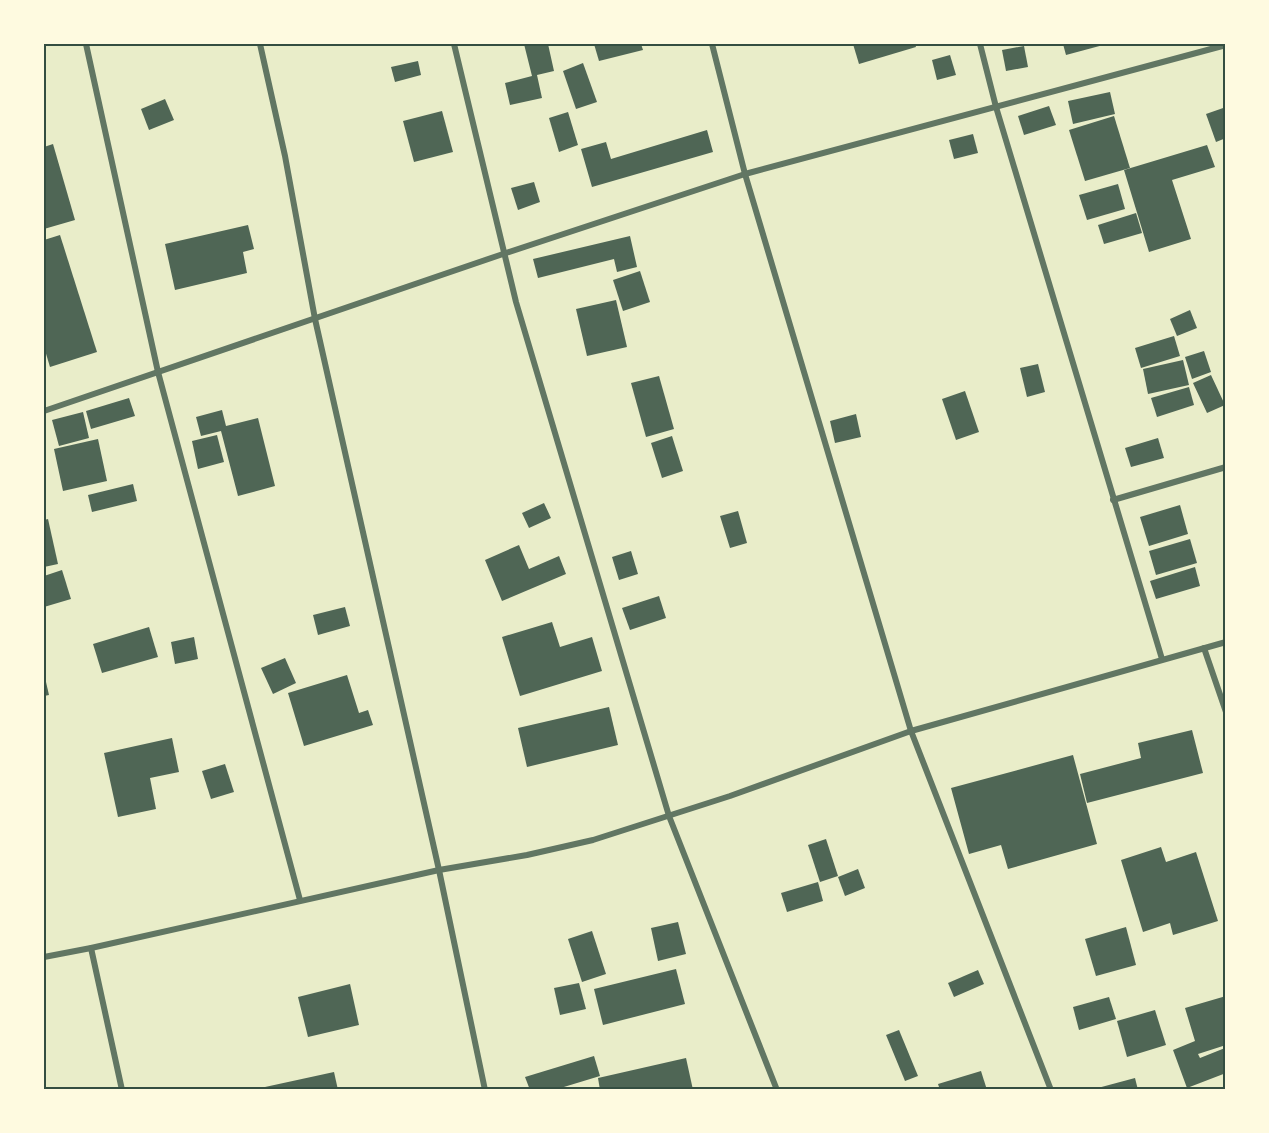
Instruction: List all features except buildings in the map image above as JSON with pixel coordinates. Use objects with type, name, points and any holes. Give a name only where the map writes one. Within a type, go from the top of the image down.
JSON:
[{"type":"street","points":[[86,44],[158,372],[300,900]]},
{"type":"street","points":[[260,44],[285,156],[315,319],[439,870],[485,1089]]},
{"type":"street","points":[[454,44],[503,254],[669,816],[777,1089]]},
{"type":"street","points":[[712,44],[745,174],[911,731],[1051,1089]]},
{"type":"street","points":[[980,44],[996,107],[1162,659]]},
{"type":"street","points":[[44,411],[745,174],[1226,45]]},
{"type":"street","points":[[1113,500],[1226,467]]},
{"type":"street","points":[[44,957],[439,870],[562,848],[669,816],[911,731],[1226,642]]},
{"type":"street","points":[[1204,648],[1226,712]]},
{"type":"street","points":[[91,948],[122,1089]]}]
